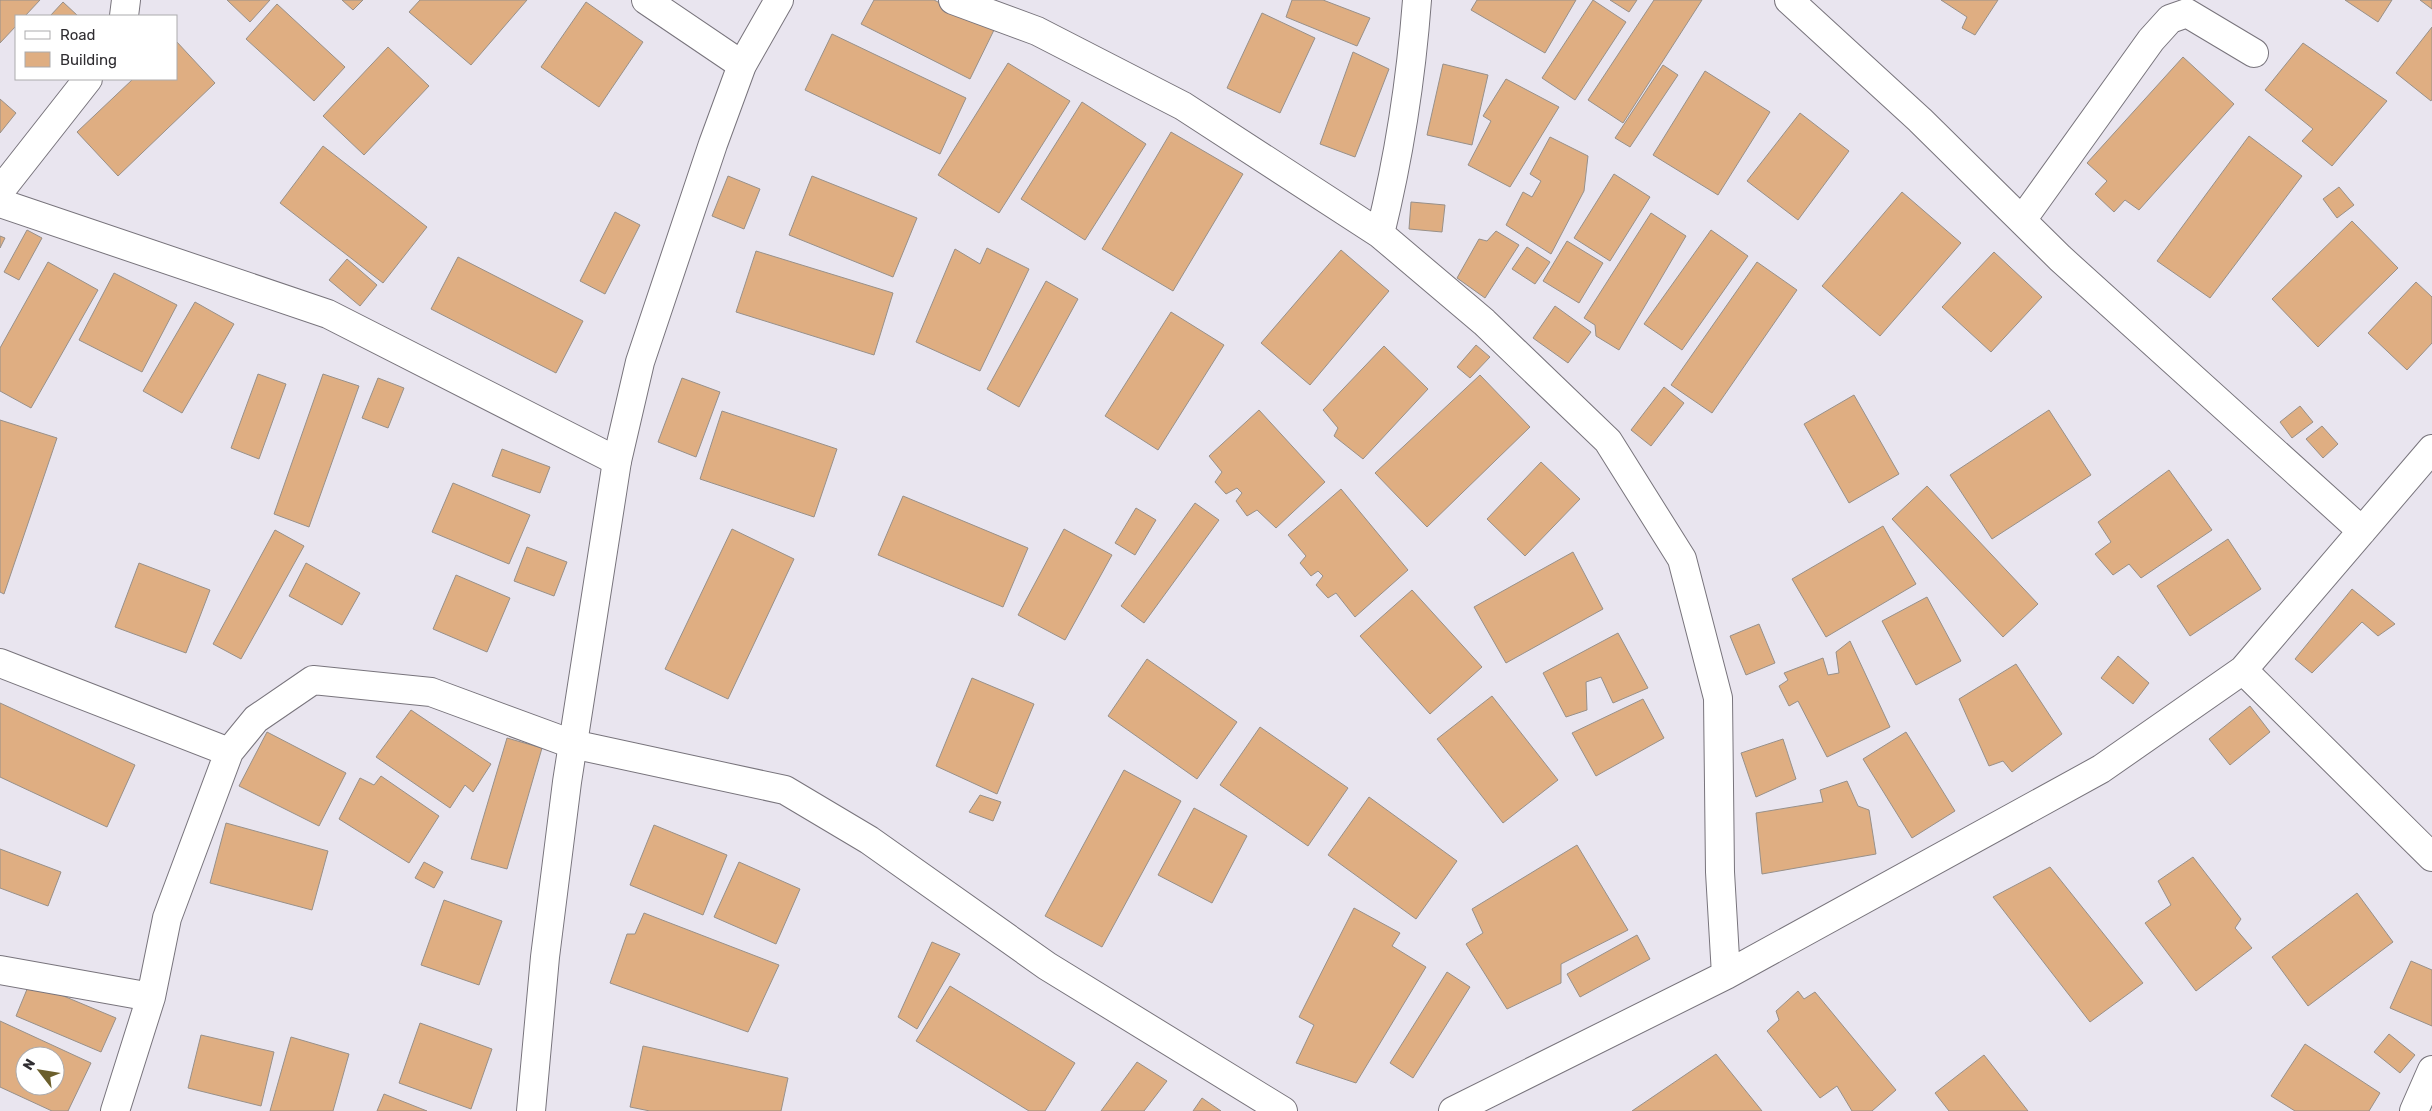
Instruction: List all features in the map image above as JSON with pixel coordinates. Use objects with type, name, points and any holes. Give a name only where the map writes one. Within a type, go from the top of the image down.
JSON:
[{"type":"street","points":[[124,15],[126,0]]},
{"type":"street","points":[[646,0],[742,65]]},
{"type":"street","points":[[531,1111],[545,957],[572,744],[617,461],[640,362],[677,246],[742,65],[779,0]]},
{"type":"street","points":[[953,0],[1037,30],[1183,106],[1380,234],[1484,322],[1608,441],[1682,559],[1718,698],[1720,872],[1726,975]]},
{"type":"street","points":[[1380,234],[1399,154],[1413,58],[1417,0]]},
{"type":"street","points":[[1789,0],[1920,120],[2075,272],[2362,531]]},
{"type":"street","points":[[2022,220],[2151,40],[2170,19],[2187,13],[2254,54]]},
{"type":"street","points":[[0,191],[87,80]]},
{"type":"street","points":[[0,203],[328,314],[617,461]]},
{"type":"street","points":[[1453,1111],[1726,975],[2101,769],[2243,670],[2432,449]]},
{"type":"street","points":[[0,663],[229,752]]},
{"type":"street","points":[[2243,670],[2432,857]]},
{"type":"street","points":[[115,1111],[151,997],[167,918],[229,752],[256,719],[313,680],[431,692],[572,744],[785,790],[869,840],[1047,966],[1283,1111]]},
{"type":"street","points":[[0,970],[151,997]]},
{"type":"street","points":[[2414,1111],[2432,1070]]},
{"type":"building","points":[[0,0],[40,0],[26,15],[15,15],[15,27],[0,43]]},
{"type":"building","points":[[227,0],[270,0],[250,22]]},
{"type":"building","points":[[342,0],[363,0],[353,10]]},
{"type":"building","points":[[420,0],[527,0],[471,65],[409,12]]},
{"type":"building","points":[[874,0],[934,0],[994,30],[970,79],[861,24]]},
{"type":"building","points":[[1292,0],[1323,0],[1370,18],[1357,46],[1286,17]]},
{"type":"building","points":[[1477,0],[1576,0],[1545,53],[1471,10]]},
{"type":"building","points":[[1593,0],[1626,22],[1575,100],[1542,78]]},
{"type":"building","points":[[1610,0],[1637,0],[1629,12]]},
{"type":"building","points":[[1654,0],[1702,0],[1623,123],[1588,100]]},
{"type":"building","points":[[1941,0],[1998,0],[1975,35],[1962,28],[1967,17]]},
{"type":"building","points":[[2345,0],[2392,0],[2378,22]]},
{"type":"building","points":[[2420,0],[2432,0],[2432,9]]},
{"type":"building","points":[[63,2],[77,15],[51,15]]},
{"type":"building","points":[[586,2],[643,42],[599,107],[541,67]]},
{"type":"building","points":[[277,4],[345,67],[314,101],[246,39]]},
{"type":"building","points":[[1262,13],[1315,38],[1280,113],[1227,88]]},
{"type":"building","points":[[2432,27],[2432,99],[2431,101],[2396,73]]},
{"type":"building","points":[[832,34],[966,98],[940,154],[805,90]]},
{"type":"building","points":[[178,43],[215,83],[118,176],[77,132],[132,80],[178,80]]},
{"type":"building","points":[[2303,43],[2387,101],[2332,166],[2302,141],[2313,129],[2265,90]]},
{"type":"building","points":[[388,47],[429,86],[364,155],[323,116]]},
{"type":"building","points":[[1353,52],[1389,69],[1355,157],[1320,144]]},
{"type":"building","points":[[2183,57],[2234,104],[2139,210],[2125,200],[2114,212],[2095,194],[2107,181],[2087,163]]},
{"type":"building","points":[[1008,63],[1070,101],[999,213],[938,175]]},
{"type":"building","points":[[1443,64],[1488,75],[1472,145],[1427,135]]},
{"type":"building","points":[[1663,65],[1678,75],[1630,147],[1615,138]]},
{"type":"building","points":[[1705,71],[1770,112],[1718,195],[1653,155]]},
{"type":"building","points":[[1506,79],[1559,107],[1510,187],[1468,165],[1491,121],[1483,116]]},
{"type":"building","points":[[0,99],[16,113],[0,133]]},
{"type":"building","points":[[1082,102],[1146,144],[1085,240],[1021,199]]},
{"type":"building","points":[[1800,113],[1849,151],[1798,220],[1747,181]]},
{"type":"building","points":[[1171,132],[1243,174],[1173,291],[1102,249]]},
{"type":"building","points":[[2249,136],[2302,176],[2210,298],[2157,261]]},
{"type":"building","points":[[1550,137],[1588,156],[1584,191],[1551,254],[1506,225],[1523,192],[1532,197],[1541,181],[1530,174]]},
{"type":"building","points":[[323,146],[427,227],[383,283],[280,203]]},
{"type":"building","points":[[1614,174],[1650,197],[1610,261],[1574,238]]},
{"type":"building","points":[[728,176],[760,189],[744,229],[712,216]]},
{"type":"building","points":[[812,176],[917,218],[893,277],[789,235]]},
{"type":"building","points":[[2339,187],[2354,205],[2337,218],[2323,199]]},
{"type":"building","points":[[1902,192],[1961,243],[1880,336],[1822,286]]},
{"type":"building","points":[[1411,202],[1445,205],[1442,232],[1409,229]]},
{"type":"building","points":[[615,212],[640,225],[605,294],[580,281]]},
{"type":"building","points":[[1651,213],[1686,236],[1619,350],[1596,336],[1595,325],[1584,318]]},
{"type":"building","points":[[2352,221],[2398,268],[2318,347],[2272,299]]},
{"type":"building","points":[[27,230],[42,238],[19,280],[4,272]]},
{"type":"building","points":[[1711,230],[1748,256],[1682,350],[1644,324]]},
{"type":"building","points":[[1496,231],[1519,245],[1485,298],[1457,278],[1479,239],[1487,241]]},
{"type":"building","points":[[0,236],[5,238],[0,248]]},
{"type":"building","points":[[1567,241],[1603,263],[1579,303],[1543,281]]},
{"type":"building","points":[[1527,247],[1550,262],[1535,284],[1512,269]]},
{"type":"building","points":[[987,248],[1029,269],[980,371],[916,342],[955,249],[980,264]]},
{"type":"building","points":[[1341,250],[1389,291],[1310,385],[1261,343]]},
{"type":"building","points":[[756,251],[893,293],[874,355],[736,312]]},
{"type":"building","points":[[1994,252],[2042,297],[1991,352],[1942,307]]},
{"type":"building","points":[[458,257],[583,321],[556,373],[431,309]]},
{"type":"building","points":[[347,259],[377,285],[360,306],[329,280]]},
{"type":"building","points":[[48,262],[98,290],[31,408],[0,391],[0,348]]},
{"type":"building","points":[[1757,262],[1797,290],[1712,413],[1671,385]]},
{"type":"building","points":[[114,273],[177,305],[142,372],[79,340]]},
{"type":"building","points":[[1046,281],[1078,299],[1019,407],[987,389]]},
{"type":"building","points":[[2416,282],[2432,297],[2432,343],[2407,370],[2368,333]]},
{"type":"building","points":[[195,302],[234,324],[182,413],[143,391]]},
{"type":"building","points":[[1555,306],[1591,332],[1568,363],[1533,338]]},
{"type":"building","points":[[1171,312],[1224,345],[1158,450],[1105,416]]},
{"type":"building","points":[[1476,345],[1490,357],[1470,378],[1457,367]]},
{"type":"building","points":[[1384,346],[1428,389],[1363,459],[1334,436],[1338,428],[1323,410]]},
{"type":"building","points":[[258,374],[286,384],[259,459],[231,448]]},
{"type":"building","points":[[323,374],[359,386],[309,527],[274,514]]},
{"type":"building","points":[[1480,375],[1530,427],[1427,527],[1375,473]]},
{"type":"building","points":[[378,378],[404,388],[388,428],[362,418]]},
{"type":"building","points":[[682,378],[720,392],[696,457],[658,442]]},
{"type":"building","points":[[1664,387],[1684,403],[1651,446],[1631,430]]},
{"type":"building","points":[[1854,395],[1899,474],[1849,503],[1804,424]]},
{"type":"building","points":[[2300,406],[2313,422],[2292,438],[2280,422]]},
{"type":"building","points":[[1259,410],[1325,482],[1276,528],[1257,510],[1247,516],[1236,501],[1242,493],[1237,488],[1226,494],[1215,482],[1222,472],[1209,456]]},
{"type":"building","points":[[2049,410],[2091,475],[1992,539],[1950,475]]},
{"type":"building","points":[[722,411],[837,449],[814,517],[700,479]]},
{"type":"building","points":[[0,420],[57,438],[4,594],[0,592]]},
{"type":"building","points":[[2322,426],[2338,444],[2323,458],[2306,439]]},
{"type":"building","points":[[502,449],[550,467],[540,493],[492,476]]},
{"type":"building","points":[[1541,462],[1580,499],[1525,556],[1487,519]]},
{"type":"building","points":[[2169,470],[2212,530],[2141,578],[2129,564],[2113,575],[2095,554],[2111,542],[2098,522]]},
{"type":"building","points":[[453,483],[530,515],[509,564],[432,532]]},
{"type":"building","points":[[1927,486],[2038,604],[2003,637],[1892,519]]},
{"type":"building","points":[[1341,489],[1408,570],[1355,617],[1336,593],[1328,598],[1316,585],[1323,576],[1318,571],[1311,576],[1300,563],[1306,556],[1288,535]]},
{"type":"building","points":[[903,496],[1028,548],[1003,607],[878,555]]},
{"type":"building","points":[[1195,503],[1219,520],[1144,623],[1121,606]]},
{"type":"building","points":[[1136,508],[1156,520],[1135,555],[1115,543]]},
{"type":"building","points":[[1883,526],[1916,584],[1826,637],[1792,579]]},
{"type":"building","points":[[732,529],[794,559],[728,699],[665,669]]},
{"type":"building","points":[[1064,529],[1112,555],[1065,640],[1018,615]]},
{"type":"building","points":[[275,530],[304,546],[241,659],[213,644]]},
{"type":"building","points":[[2228,539],[2261,589],[2190,636],[2157,586]]},
{"type":"building","points":[[527,547],[567,562],[554,596],[514,581]]},
{"type":"building","points":[[1573,552],[1603,609],[1506,663],[1474,607]]},
{"type":"building","points":[[139,563],[210,590],[186,653],[115,627]]},
{"type":"building","points":[[306,563],[360,593],[342,625],[289,596]]},
{"type":"building","points":[[456,575],[510,598],[487,652],[433,629]]},
{"type":"building","points":[[2352,589],[2395,624],[2378,636],[2362,622],[2312,673],[2295,659]]},
{"type":"building","points":[[1412,590],[1482,667],[1430,714],[1360,636]]},
{"type":"building","points":[[1927,597],[1961,661],[1916,685],[1882,621]]},
{"type":"building","points":[[1759,624],[1775,663],[1746,675],[1730,636]]},
{"type":"building","points":[[1618,633],[1648,688],[1613,703],[1601,677],[1586,682],[1587,710],[1566,717],[1543,673]]},
{"type":"building","points":[[1850,641],[1890,727],[1827,757],[1798,701],[1789,706],[1779,686],[1788,680],[1784,673],[1823,658],[1828,675],[1839,673],[1836,652]]},
{"type":"building","points":[[2118,656],[2149,683],[2133,704],[2101,678]]},
{"type":"building","points":[[1147,659],[1237,722],[1197,779],[1108,716]]},
{"type":"building","points":[[2016,664],[2062,734],[2012,772],[2003,761],[1989,766],[1959,699]]},
{"type":"building","points":[[972,678],[1034,704],[997,794],[936,766]]},
{"type":"building","points":[[1492,696],[1558,780],[1503,823],[1437,739]]},
{"type":"building","points":[[1643,699],[1664,738],[1596,776],[1572,733]]},
{"type":"building","points":[[0,703],[135,765],[107,827],[0,777]]},
{"type":"building","points":[[2250,706],[2270,732],[2230,765],[2209,739]]},
{"type":"building","points":[[411,710],[491,764],[473,792],[465,785],[450,808],[376,757]]},
{"type":"building","points":[[1260,727],[1348,788],[1308,846],[1220,785]]},
{"type":"building","points":[[267,732],[346,773],[319,826],[239,786]]},
{"type":"building","points":[[1906,732],[1955,811],[1912,838],[1863,759]]},
{"type":"building","points":[[507,738],[542,748],[507,869],[471,859]]},
{"type":"building","points":[[1783,739],[1796,779],[1756,797],[1741,753]]},
{"type":"building","points":[[1124,770],[1181,801],[1102,947],[1045,916]]},
{"type":"building","points":[[381,776],[439,816],[409,863],[339,819],[360,778],[374,785]]},
{"type":"building","points":[[1847,781],[1858,806],[1869,810],[1876,854],[1762,874],[1756,813],[1823,802],[1820,790]]},
{"type":"building","points":[[980,795],[1001,802],[993,821],[969,812]]},
{"type":"building","points":[[1369,797],[1457,861],[1416,919],[1328,855]]},
{"type":"building","points":[[1194,808],[1247,836],[1212,903],[1158,875]]},
{"type":"building","points":[[226,823],[328,851],[312,910],[210,883]]},
{"type":"building","points":[[654,825],[727,855],[703,915],[630,885]]},
{"type":"building","points":[[1577,845],[1628,930],[1561,964],[1561,983],[1507,1009],[1466,944],[1483,933],[1472,909]]},
{"type":"building","points":[[0,849],[61,872],[48,906],[0,888]]},
{"type":"building","points":[[2193,857],[2241,919],[2235,928],[2252,948],[2196,991],[2145,923],[2171,905],[2158,881]]},
{"type":"building","points":[[424,862],[443,872],[434,888],[415,878]]},
{"type":"building","points":[[739,862],[800,889],[776,944],[714,917]]},
{"type":"building","points":[[2050,867],[2143,983],[2090,1022],[1993,897]]},
{"type":"building","points":[[2357,893],[2393,942],[2308,1006],[2272,957]]},
{"type":"building","points":[[444,900],[502,921],[479,985],[421,965]]},
{"type":"building","points":[[1354,908],[1400,933],[1392,946],[1426,967],[1356,1083],[1296,1063],[1314,1025],[1299,1017]]},
{"type":"building","points":[[644,913],[779,965],[748,1032],[610,983],[627,934],[635,934]]},
{"type":"building","points":[[1637,935],[1650,959],[1580,997],[1567,974]]},
{"type":"building","points":[[932,942],[960,954],[917,1029],[898,1017]]},
{"type":"building","points":[[2411,961],[2432,970],[2432,1026],[2390,1008]]},
{"type":"building","points":[[1447,972],[1470,987],[1413,1078],[1390,1063]]},
{"type":"building","points":[[30,982],[116,1018],[101,1052],[16,1016]]},
{"type":"building","points":[[950,986],[1075,1063],[1045,1111],[1029,1111],[916,1041]]},
{"type":"building","points":[[1798,991],[1804,999],[1815,992],[1896,1090],[1872,1111],[1852,1111],[1837,1086],[1820,1098],[1767,1031],[1779,1020],[1776,1011]]},
{"type":"building","points":[[0,1021],[54,1046],[15,1046],[15,1094],[0,1087]]},
{"type":"building","points":[[420,1023],[492,1049],[471,1109],[399,1083]]},
{"type":"building","points":[[2389,1034],[2415,1055],[2400,1073],[2374,1052]]},
{"type":"building","points":[[201,1035],[274,1052],[261,1106],[188,1088]]},
{"type":"building","points":[[291,1037],[349,1054],[333,1111],[270,1111]]},
{"type":"building","points":[[2305,1044],[2380,1093],[2369,1111],[2295,1111],[2271,1096]]},
{"type":"building","points":[[643,1046],[788,1078],[781,1111],[650,1111],[630,1107]]},
{"type":"building","points":[[65,1051],[91,1063],[68,1111],[52,1111],[20,1096],[65,1096]]},
{"type":"building","points":[[1716,1054],[1762,1111],[1632,1111]]},
{"type":"building","points":[[1984,1055],[2028,1111],[1949,1111],[1935,1093]]},
{"type":"building","points":[[1137,1062],[1167,1081],[1144,1111],[1101,1111]]},
{"type":"building","points":[[384,1094],[427,1111],[377,1111]]},
{"type":"building","points":[[1202,1098],[1221,1111],[1193,1111]]}]
